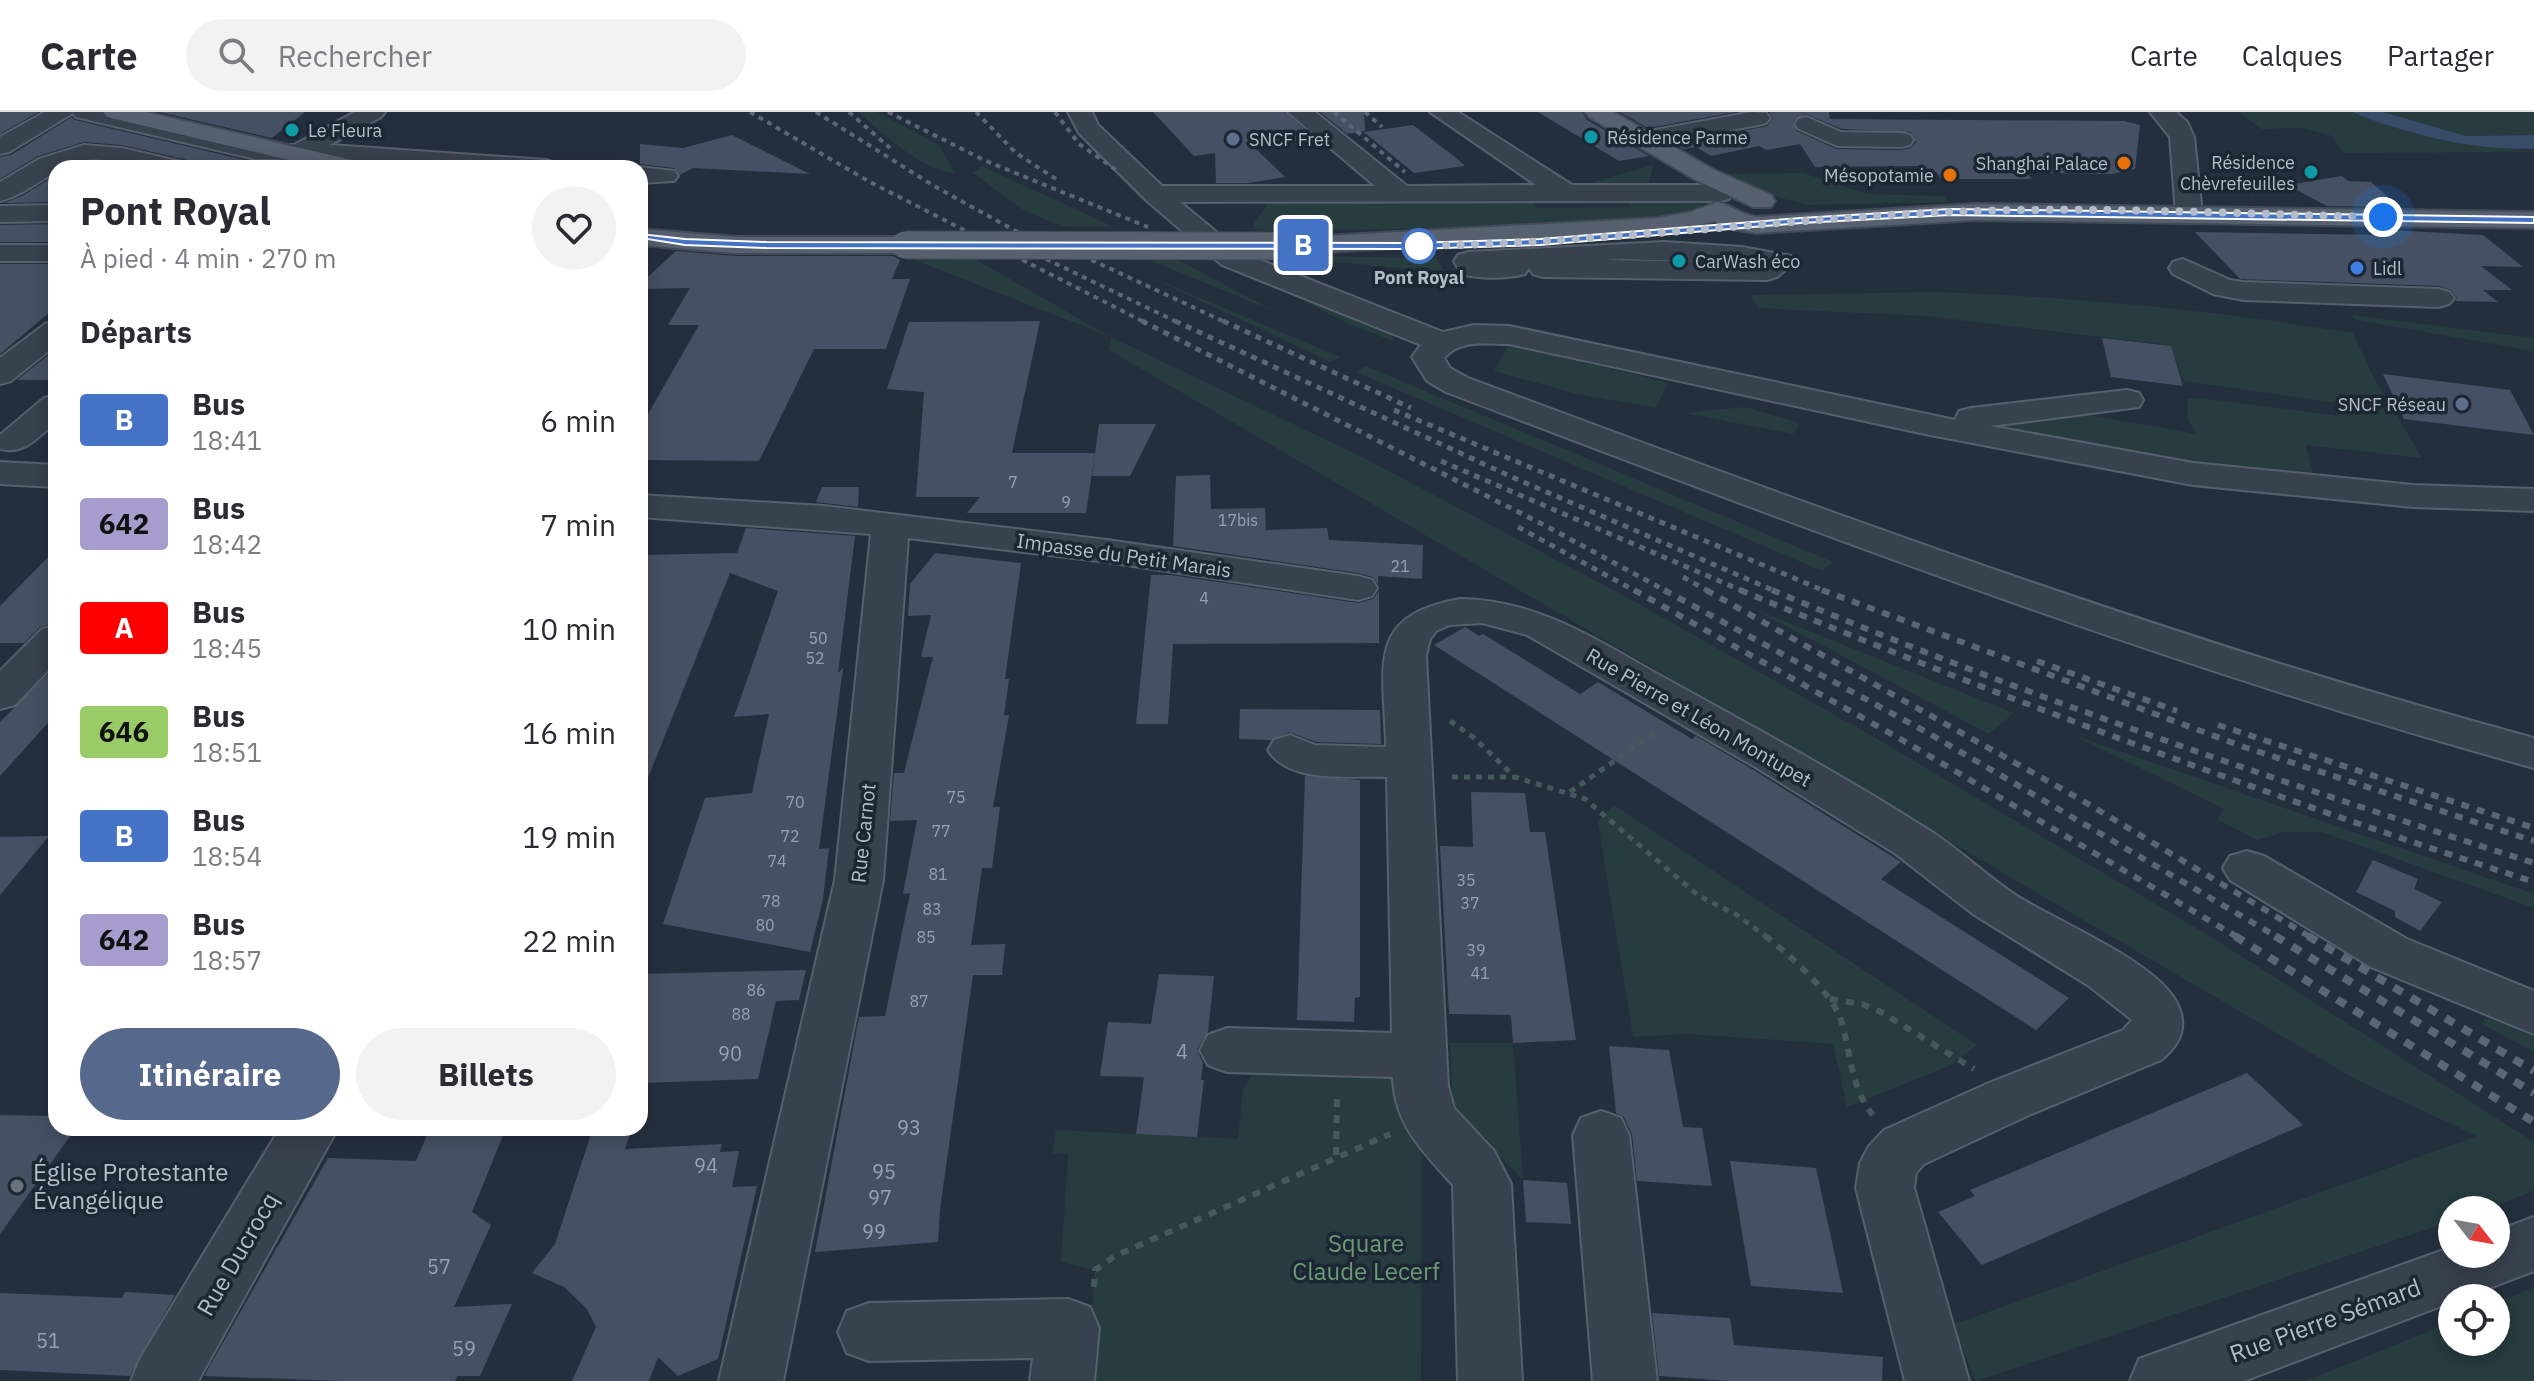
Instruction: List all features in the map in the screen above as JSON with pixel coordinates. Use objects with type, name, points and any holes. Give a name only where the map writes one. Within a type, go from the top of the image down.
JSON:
[{"type":"main road","points":[[115,112],[208,133],[304,149],[334,160]]},
{"type":"main road","points":[[1597,112],[1644,139],[1715,195],[1764,216]]},
{"type":"main road","points":[[1715,195],[1727,219],[1950,212],[2534,220]]},
{"type":"main road","points":[[648,238],[736,245],[1350,244],[1657,226],[1698,219],[1715,195]]},
{"type":"main road","points":[[1350,244],[1503,244],[1764,216]]},
{"type":"street","points":[[0,147],[62,112]]},
{"type":"street","points":[[84,112],[255,152],[304,149],[440,160]]},
{"type":"street","points":[[280,160],[373,112]]},
{"type":"street","points":[[1080,112],[1088,128],[1155,194],[1232,259],[1441,342],[1474,334],[1509,335],[1925,424],[2193,474],[2413,496],[2534,500]]},
{"type":"street","points":[[1300,112],[1401,194]]},
{"type":"street","points":[[1442,112],[1567,194]]},
{"type":"street","points":[[2162,112],[2178,127],[2182,137],[2189,214]]},
{"type":"street","points":[[1644,139],[1755,115],[1781,125],[1811,118],[1837,139],[1901,140]]},
{"type":"street","points":[[55,160],[82,151],[104,151],[143,160]]},
{"type":"street","points":[[420,160],[427,159]]},
{"type":"street","points":[[0,193],[48,162]]},
{"type":"street","points":[[1155,194],[1715,195]]},
{"type":"street","points":[[0,214],[48,213]]},
{"type":"street","points":[[1764,216],[1781,262]]},
{"type":"street","points":[[1623,250],[1730,252],[1781,262],[1767,271],[1471,268],[1468,261],[1623,250]]},
{"type":"street","points":[[0,253],[48,253]]},
{"type":"street","points":[[2183,268],[2223,288],[2243,291],[2439,298]]},
{"type":"street","points":[[0,374],[48,336]]},
{"type":"street","points":[[1441,342],[1428,357],[1438,374],[1457,385],[1922,558],[2088,615],[2382,710],[2534,753]]},
{"type":"street","points":[[1925,424],[2127,400]]},
{"type":"street","points":[[48,413],[6,458],[48,473]]},
{"type":"street","points":[[648,507],[812,516],[890,525]]},
{"type":"street","name":"Impasse du Petit Marais","points":[[890,525],[1107,551],[1358,588]]},
{"type":"street","name":"Rue Carnot","points":[[751,1381],[859,880],[890,525]]},
{"type":"street","name":"Rue Pierre et Léon Montupet","points":[[1429,1119],[1421,1086],[1405,656],[1409,638],[1424,622],[1435,617],[1480,610],[1509,613],[1541,626],[1909,840],[1984,898],[2126,986],[2152,1007],[2158,1017],[2158,1029],[2142,1045],[2009,1099],[1904,1147]]},
{"type":"street","points":[[0,696],[48,646]]},
{"type":"street","points":[[1290,750],[1307,759],[1411,770]]},
{"type":"street","points":[[2247,868],[2389,953],[2534,1013]]},
{"type":"street","points":[[1227,1050],[1421,1056]]},
{"type":"street","points":[[1429,1119],[1474,1168],[1482,1184],[1486,1202],[1490,1381]]},
{"type":"street","points":[[1601,1135],[1625,1381]]},
{"type":"street","name":"Rue Ducrocq","points":[[163,1381],[305,1136]]},
{"type":"street","points":[[1904,1147],[1889,1163],[1885,1188],[1937,1381]]},
{"type":"street","name":"Rue Pierre Sémard","points":[[2162,1381],[2534,1244]]},
{"type":"street","points":[[869,1332],[1068,1328],[1062,1381]]},
{"type":"path","points":[[1407,709],[1433,710],[1473,737],[1515,777]]},
{"type":"path","points":[[1570,792],[1688,710]]},
{"type":"path","points":[[1411,770],[1515,777],[1570,792],[1605,813],[1699,896],[1737,915],[1772,941],[1829,999],[1839,1015],[1861,1101],[1904,1147]]},
{"type":"path","points":[[1829,999],[1862,1004],[1881,1012],[1960,1058],[1992,1081],[2009,1099]]},
{"type":"path","points":[[1336,1155],[1337,1054]]},
{"type":"path","points":[[1093,1302],[1095,1270],[1115,1256],[1336,1155],[1429,1119]]},
{"type":"green space","points":[[858,112],[877,112],[939,145],[955,173],[917,159]]},
{"type":"green space","points":[[2238,112],[2352,112],[2410,133],[2534,152],[2343,153],[2332,136],[2303,128],[2261,129]]},
{"type":"green space","points":[[2383,112],[2534,112],[2534,135],[2466,136]]},
{"type":"green space","points":[[1653,165],[1648,187],[1591,183]]},
{"type":"green space","points":[[982,166],[1114,227],[1061,226],[1025,211],[973,173]]},
{"type":"green space","points":[[1803,173],[1867,194],[1944,196],[1949,202],[1807,205],[1758,192],[1723,174]]},
{"type":"green space","points":[[1626,197],[1707,199],[1695,212],[1671,219],[1666,216],[1536,227],[1258,231],[1253,225],[1268,203],[1531,200],[1537,208],[1632,207]]},
{"type":"green space","points":[[902,255],[968,255],[1111,337]]},
{"type":"green space","points":[[1137,255],[1169,255],[1274,311]]},
{"type":"green space","points":[[1290,257],[1436,258],[1446,273]]},
{"type":"green space","points":[[1141,273],[1340,357],[1331,362]]},
{"type":"green space","points":[[1250,274],[1391,331],[1393,341],[1351,325]]},
{"type":"green space","points":[[1936,292],[2145,306],[2353,333],[2373,376],[2422,458],[2305,445],[2315,479],[2191,464],[2027,435],[1986,425],[2065,411],[2197,434],[2188,420],[2187,399],[2199,398],[2340,416],[2336,403],[2184,381],[2169,345],[1926,316],[1758,308],[1750,295]]},
{"type":"green space","points":[[2351,315],[2534,338],[2534,351],[2356,320]]},
{"type":"green space","points":[[1111,337],[1364,458],[1630,599],[1867,733],[2208,935],[2534,1142],[2534,1191],[2510,1200],[2510,1196],[2438,1196],[2438,1226],[1976,1381],[1952,1325],[2477,1136],[2357,1080],[1109,350]]},
{"type":"green space","points":[[1509,344],[1668,383],[1656,408],[1573,393],[1494,371]]},
{"type":"green space","points":[[1366,366],[1833,562],[1822,571],[1356,372]]},
{"type":"green space","points":[[1745,407],[1800,423],[1793,434],[1684,413]]},
{"type":"green space","points":[[1752,608],[2014,713],[1989,734]]},
{"type":"green space","points":[[2073,735],[2534,894],[2534,908],[2322,832],[2284,832],[2257,840],[2217,819],[2224,809]]},
{"type":"green space","points":[[1614,805],[1977,1045],[1951,1065],[1847,1107],[1833,1044],[1688,1034],[1633,1037],[1598,822]]},
{"type":"green space","points":[[2489,1009],[2534,1029],[2534,1052],[2482,1024]]},
{"type":"green space","points":[[1450,1043],[1513,1043],[1523,1180],[1453,1109]]},
{"type":"green space","name":"Square Claude Lecerf","points":[[1254,1073],[1390,1075],[1395,1079],[1422,1143],[1421,1381],[1087,1381],[1095,1270],[1061,1262],[1068,1154],[1052,1153],[1056,1130],[1238,1139],[1243,1089]]},
{"type":"green space","points":[[2534,1287],[2534,1381],[2305,1381],[2438,1328],[2438,1356],[2510,1356],[2510,1297]]},
{"type":"water","points":[[2352,112],[2383,112],[2466,136],[2534,135],[2534,149],[2488,147],[2441,140]]},
{"type":"building","points":[[0,112],[39,112],[0,134]]},
{"type":"building","points":[[159,112],[305,112],[272,138]]},
{"type":"building","points":[[1153,112],[1285,112],[1315,139],[1254,147],[1285,177],[1249,183],[1216,183],[1215,153],[1194,156]]},
{"type":"building","points":[[1320,112],[1364,112],[1365,131],[1347,134]]},
{"type":"building","name":"Résidence Parme","points":[[1538,112],[1582,112],[1587,120],[1649,156],[1619,161]]},
{"type":"building","points":[[1620,112],[1736,112],[1648,128]]},
{"type":"building","points":[[1769,112],[1829,112],[1830,119],[2124,121],[2140,125],[2135,169],[2112,174],[2027,173],[2032,179],[1941,179],[1936,172],[1926,172],[1922,166],[1815,167],[1800,144],[1766,150],[1759,146],[1711,156],[1696,147],[1684,149],[1674,144],[1767,126],[1773,118]],"holes":[[[1806,114],[1842,129],[1911,132],[1916,142],[1911,148],[1901,150],[1836,149],[1797,131],[1793,122]]]},
{"type":"building","points":[[72,117],[245,160],[187,160],[122,145],[84,142],[38,156],[0,179],[0,157],[11,155]]},
{"type":"building","points":[[1413,125],[1465,166],[1414,173],[1364,132]]},
{"type":"building","points":[[732,135],[810,174],[693,168],[680,175],[674,168],[648,165],[648,160],[640,160],[640,144],[683,148]]},
{"type":"building","points":[[2342,176],[2348,181],[2371,182],[2399,207],[2327,206],[2287,185]]},
{"type":"building","points":[[48,180],[48,202],[4,203]]},
{"type":"building","points":[[48,224],[48,242],[0,242],[0,225]]},
{"type":"building","name":"Lidl","points":[[2370,229],[2483,235],[2523,267],[2481,266],[2512,290],[2483,290],[2498,302],[2455,301],[2457,298],[2451,290],[2439,286],[2240,279],[2195,232],[2382,235]]},
{"type":"building","points":[[676,251],[736,256],[893,256],[900,260],[892,279],[910,279],[886,349],[814,349],[759,461],[648,460],[648,414],[699,325],[668,325],[690,288],[648,289],[648,277]]},
{"type":"building","points":[[0,264],[48,264],[48,314],[0,354]]},
{"type":"building","points":[[1040,321],[1012,453],[1095,453],[1086,513],[967,513],[980,497],[916,497],[924,392],[887,389],[909,322]]},
{"type":"building","points":[[2102,338],[2171,346],[2183,386],[2111,377]]},
{"type":"building","points":[[48,355],[48,380],[17,380]]},
{"type":"building","points":[[2383,374],[2510,390],[2534,435],[2404,419]]},
{"type":"building","points":[[1099,424],[1156,424],[1130,476],[1092,476]]},
{"type":"building","points":[[1210,475],[1211,509],[1265,508],[1266,530],[1327,528],[1329,540],[1423,545],[1422,579],[1378,576],[1378,585],[1373,577],[1358,573],[1173,546],[1176,476]]},
{"type":"building","points":[[822,487],[859,487],[858,507],[816,502]]},
{"type":"building","points":[[746,528],[855,536],[838,673],[843,668],[819,849],[829,848],[823,899],[810,952],[663,924],[705,798],[752,793],[769,714],[734,717],[778,591],[730,573],[648,778],[648,555],[737,553]]},
{"type":"building","points":[[935,553],[1021,563],[1005,679],[1009,679],[1004,715],[1009,715],[993,807],[1000,807],[992,868],[982,868],[971,945],[1005,944],[1002,975],[973,975],[938,1242],[815,1252],[859,1017],[885,1016],[910,893],[903,894],[917,820],[890,821],[894,773],[904,773],[933,657],[921,657],[931,615],[908,616],[910,584]]},
{"type":"building","points":[[48,557],[48,625],[40,627],[24,643],[0,643],[0,606]]},
{"type":"building","points":[[1151,575],[1171,575],[1358,603],[1373,599],[1379,591],[1379,643],[1173,644],[1168,724],[1136,724]]},
{"type":"building","points":[[1465,627],[1479,636],[1483,634],[1580,694],[1598,682],[1692,739],[1696,736],[1755,771],[1901,862],[1881,879],[2069,998],[2036,1030],[1434,645]]},
{"type":"building","points":[[48,674],[48,723],[0,776],[0,722]]},
{"type":"building","points":[[1240,709],[1380,710],[1381,744],[1316,742],[1289,732],[1271,740],[1239,739]]},
{"type":"building","points":[[1305,776],[1360,780],[1360,997],[1355,998],[1354,1022],[1297,1020]]},
{"type":"building","points":[[1471,792],[1525,793],[1530,832],[1545,832],[1576,1040],[1513,1043],[1511,1015],[1449,1014],[1440,846],[1473,847]]},
{"type":"building","points":[[48,836],[0,895],[0,837]]},
{"type":"building","points":[[2373,860],[2418,879],[2414,889],[2442,902],[2420,931],[2395,917],[2395,911],[2356,892]]},
{"type":"building","points":[[806,970],[799,1000],[776,1001],[758,1079],[648,1083],[648,974]]},
{"type":"building","points":[[1159,974],[1214,976],[1208,1032],[1197,1049],[1203,1063],[1201,1080],[1204,1080],[1197,1137],[1136,1134],[1144,1077],[1100,1076],[1108,1022],[1151,1024]]},
{"type":"building","points":[[1609,1046],[1669,1050],[1683,1127],[1702,1128],[1712,1186],[1637,1181],[1632,1134],[1624,1117],[1616,1113]]},
{"type":"building","points":[[2247,1073],[2303,1125],[1982,1265],[1938,1212],[1975,1196],[1970,1190]]},
{"type":"building","points":[[0,1115],[48,1116],[48,1136],[70,1136],[0,1234]]},
{"type":"building","points":[[427,1136],[503,1136],[472,1212],[491,1225],[454,1307],[512,1304],[480,1376],[457,1376],[455,1381],[342,1381],[204,1376],[328,1158],[416,1161]]},
{"type":"building","points":[[590,1136],[629,1136],[625,1149],[722,1144],[720,1152],[739,1151],[732,1187],[757,1186],[718,1359],[678,1376],[658,1357],[649,1381],[572,1381],[596,1327],[587,1309],[564,1287],[532,1273],[555,1244]]},
{"type":"building","points":[[1730,1161],[1816,1168],[1843,1293],[1751,1286]]},
{"type":"building","points":[[1523,1180],[1567,1183],[1571,1224],[1526,1222]]},
{"type":"building","points":[[125,1292],[175,1295],[130,1376],[0,1370],[0,1293],[122,1298]]},
{"type":"building","points":[[1652,1313],[1730,1318],[1734,1345],[1883,1357],[1882,1381],[1729,1381],[1659,1376]]},
{"type":"railway","points":[[750,112],[868,181],[1146,323]]},
{"type":"railway","points":[[816,112],[934,186],[1063,257]]},
{"type":"railway","points":[[849,112],[890,148]]},
{"type":"railway","points":[[888,112],[986,161],[1148,227]]},
{"type":"railway","points":[[976,112],[1016,153],[1059,181]]},
{"type":"railway","points":[[1055,112],[1079,144],[1119,172]]},
{"type":"railway","points":[[1334,112],[1405,172]]},
{"type":"railway","points":[[1365,112],[1382,127]]},
{"type":"railway","points":[[1055,243],[1227,323]]},
{"type":"railway","points":[[1046,259],[1179,323]]},
{"type":"railway","points":[[1142,321],[1546,526],[1668,592]]},
{"type":"railway","points":[[1175,321],[1512,477],[1777,592]]},
{"type":"railway","points":[[1223,321],[1411,408]]},
{"type":"railway","points":[[1394,410],[1824,591]]},
{"type":"railway","points":[[1441,461],[1745,592]]},
{"type":"railway","points":[[1518,527],[1637,592]]},
{"type":"railway","points":[[1683,577],[1710,592]]},
{"type":"railway","points":[[1634,590],[1904,741],[2239,938]]},
{"type":"railway","points":[[1664,590],[1930,734],[2279,938]]},
{"type":"railway","points":[[1706,590],[2078,798],[2312,938]]},
{"type":"railway","points":[[1740,590],[2134,744],[2534,882]]},
{"type":"railway","points":[[1772,590],[2055,701],[2342,801],[2534,863]]},
{"type":"railway","points":[[1824,591],[2244,747],[2534,841]]},
{"type":"railway","points":[[2037,661],[2177,711]]},
{"type":"railway","points":[[2218,725],[2534,828]]},
{"type":"railway","points":[[2235,936],[2534,1122]]},
{"type":"railway","points":[[2275,936],[2534,1093]]},
{"type":"railway","points":[[2308,936],[2534,1071]]},
{"type":"bus line","name":"B","points":[[648,238],[766,245],[1411,246],[1540,242],[1801,220],[1950,212],[2534,220]]},
{"type":"place","name":"Le Fleura","points":[[292,130]]},
{"type":"place","name":"Résidence Parme","points":[[1591,137]]},
{"type":"place","name":"SNCF Fret","points":[[1233,139]]},
{"type":"place","name":"Shanghai Palace","points":[[2124,163]]},
{"type":"place","name":"Résidence Chèvrefeuilles","points":[[2311,172]]},
{"type":"place","name":"Mésopotamie","points":[[1950,175]]},
{"type":"place","name":"Pont Royal","points":[[1419,246]]},
{"type":"place","name":"CarWash éco","points":[[1679,261]]},
{"type":"place","name":"Lidl","points":[[2357,268]]},
{"type":"place","name":"SNCF Réseau","points":[[2462,404]]},
{"type":"place","name":"Église Protestante Évangélique","points":[[17,1186]]},
{"type":"route","points":[[1419,246],[1411,246],[1540,242],[1801,220],[1950,212],[2383,217]]}]
